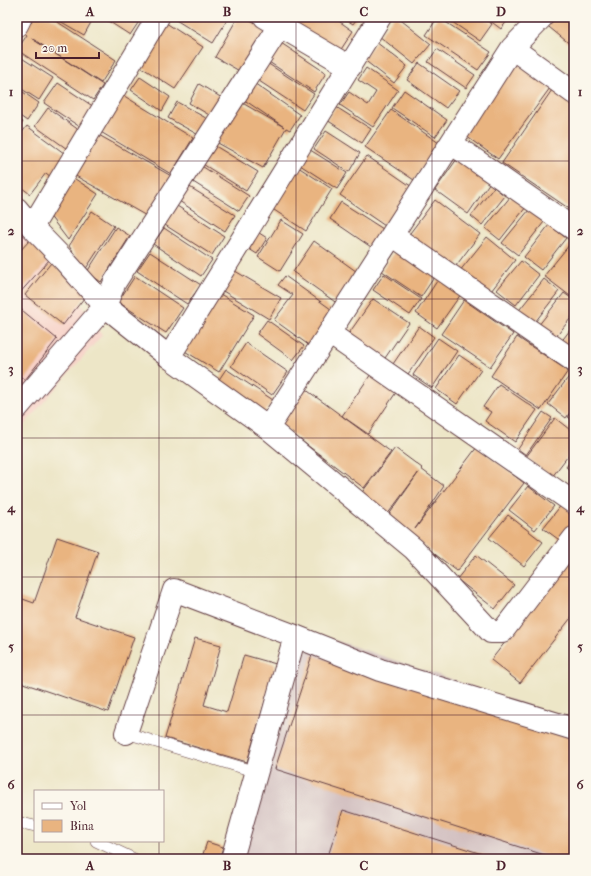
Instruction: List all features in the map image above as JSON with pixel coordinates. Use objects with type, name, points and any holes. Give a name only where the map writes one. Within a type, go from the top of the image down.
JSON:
[{"type":"street","points":[[17,25],[21,17]]},
{"type":"street","points":[[32,227],[158,17]]},
{"type":"street","points":[[169,357],[380,17]]},
{"type":"street","points":[[268,428],[512,48],[542,17]]},
{"type":"street","points":[[20,399],[105,306],[115,282],[277,20],[350,67]]},
{"type":"street","points":[[512,48],[574,93]]},
{"type":"street","points":[[451,143],[574,229]]},
{"type":"street","points":[[17,209],[105,306],[169,357],[268,428],[414,549],[491,632],[502,632],[574,538]]},
{"type":"street","points":[[392,235],[574,361]]},
{"type":"street","points":[[329,333],[574,503]]},
{"type":"street","points":[[126,733],[174,590],[380,670],[574,729]]},
{"type":"street","points":[[232,859],[295,636]]},
{"type":"lane","points":[[126,733],[257,772]]},
{"type":"lane","points":[[17,822],[34,826]]},
{"type":"lane","points":[[98,842],[134,859]]},
{"type":"shaded area","points":[[17,213],[102,335],[17,433]]},
{"type":"shaded area","points":[[302,629],[574,721],[574,859],[240,859]]},
{"type":"building","points":[[32,17],[50,17],[116,60],[101,83],[31,38],[103,85],[93,100],[17,50],[27,35],[22,31]]},
{"type":"building","points":[[53,17],[94,17],[84,35]]},
{"type":"building","points":[[102,17],[142,17],[130,35]]},
{"type":"building","points":[[171,17],[229,17],[213,43]]},
{"type":"building","points":[[238,17],[245,17],[268,30],[243,73],[215,57]]},
{"type":"building","points":[[291,17],[333,17],[353,31],[338,54],[289,20]]},
{"type":"building","points":[[342,17],[358,17],[353,24]]},
{"type":"building","points":[[394,17],[397,17],[431,44],[414,64],[379,36]]},
{"type":"building","points":[[438,17],[491,52],[478,70],[426,35]]},
{"type":"building","points":[[445,17],[482,17],[492,24],[480,41]]},
{"type":"building","points":[[485,17],[510,17],[501,29]]},
{"type":"building","points":[[549,17],[574,17],[574,41],[571,45],[544,23]]},
{"type":"building","points":[[163,21],[203,47],[175,89],[135,63]]},
{"type":"building","points":[[278,41],[326,73],[314,92],[266,60]]},
{"type":"building","points":[[376,42],[407,66],[394,83],[363,59]]},
{"type":"building","points":[[437,49],[475,75],[466,88],[428,62]]},
{"type":"building","points":[[17,55],[53,78],[39,100],[17,86]]},
{"type":"building","points":[[264,61],[314,94],[303,110],[253,77]]},
{"type":"building","points":[[515,62],[550,88],[498,159],[463,134]]},
{"type":"building","points":[[419,63],[459,91],[446,108],[407,80]]},
{"type":"building","points":[[366,68],[398,90],[373,127],[340,105],[349,92],[368,105],[376,92],[358,80]]},
{"type":"building","points":[[140,77],[170,97],[162,111],[131,90]]},
{"type":"building","points":[[251,81],[300,115],[290,130],[286,128],[263,168],[216,142],[239,101],[284,127],[240,97]]},
{"type":"building","points":[[58,83],[97,109],[83,129],[44,103]]},
{"type":"building","points":[[199,84],[227,101],[216,119],[189,103]]},
{"type":"building","points":[[554,87],[574,101],[574,212],[502,163]]},
{"type":"building","points":[[17,88],[39,103],[27,121],[17,114]]},
{"type":"building","points":[[404,90],[447,120],[435,137],[392,108]]},
{"type":"building","points":[[121,94],[193,138],[171,174],[99,131]]},
{"type":"building","points":[[177,102],[213,122],[204,138],[168,118]]},
{"type":"building","points":[[336,107],[371,129],[362,143],[327,120]]},
{"type":"building","points":[[48,108],[83,133],[70,151],[35,126]]},
{"type":"building","points":[[391,110],[439,143],[414,180],[365,147]]},
{"type":"building","points":[[17,118],[23,122],[17,130]]},
{"type":"building","points":[[27,126],[68,156],[52,178],[46,173],[30,194],[17,184],[17,139]]},
{"type":"building","points":[[326,131],[360,153],[349,172],[314,149]]},
{"type":"building","points":[[97,134],[173,177],[150,218],[74,175]]},
{"type":"building","points":[[212,144],[258,172],[246,191],[201,163]]},
{"type":"building","points":[[307,148],[347,173],[337,189],[297,163]]},
{"type":"building","points":[[367,156],[415,189],[388,228],[340,195]]},
{"type":"building","points":[[457,159],[490,182],[468,214],[435,190]]},
{"type":"building","points":[[200,165],[249,196],[239,211],[190,180]]},
{"type":"building","points":[[295,165],[332,189],[306,231],[268,206]]},
{"type":"building","points":[[69,175],[98,194],[68,240],[46,211]]},
{"type":"building","points":[[188,186],[235,215],[225,231],[179,201]]},
{"type":"building","points":[[494,187],[505,196],[482,225],[471,216]]},
{"type":"building","points":[[511,196],[526,207],[500,240],[485,228]]},
{"type":"building","points":[[435,200],[480,234],[452,271],[407,237]]},
{"type":"building","points":[[341,202],[383,229],[371,247],[330,219]]},
{"type":"building","points":[[177,206],[224,236],[212,255],[165,225]]},
{"type":"building","points":[[529,210],[544,222],[518,255],[502,243]]},
{"type":"building","points":[[92,211],[114,226],[85,270],[69,246]]},
{"type":"building","points":[[281,220],[303,234],[280,271],[258,257]]},
{"type":"building","points":[[549,225],[566,238],[541,270],[524,257]]},
{"type":"building","points":[[116,227],[130,236],[101,282],[87,272]]},
{"type":"building","points":[[164,228],[212,260],[201,276],[153,244]]},
{"type":"building","points":[[256,231],[267,238],[257,254],[246,247]]},
{"type":"building","points":[[487,237],[515,260],[488,295],[459,272]]},
{"type":"building","points":[[574,239],[574,299],[544,276]]},
{"type":"building","points":[[30,240],[50,259],[17,296],[17,254]]},
{"type":"building","points":[[314,241],[360,274],[338,304],[293,272]]},
{"type":"building","points":[[396,250],[435,276],[421,297],[382,271]]},
{"type":"building","points":[[150,252],[201,285],[187,304],[137,271]]},
{"type":"building","points":[[521,261],[539,275],[516,305],[497,290]]},
{"type":"building","points":[[51,263],[88,293],[63,325],[25,295]]},
{"type":"building","points":[[230,268],[281,298],[269,319],[218,288]]},
{"type":"building","points":[[384,274],[421,299],[410,315],[373,290]]},
{"type":"building","points":[[135,276],[183,308],[166,333],[118,302]]},
{"type":"building","points":[[285,276],[335,312],[310,346],[274,320],[293,295],[278,285]]},
{"type":"building","points":[[439,278],[461,294],[437,328],[416,313]]},
{"type":"building","points":[[544,279],[559,291],[532,326],[516,314]]},
{"type":"building","points":[[217,292],[254,315],[219,372],[183,350]]},
{"type":"building","points":[[564,293],[574,300],[574,314],[555,338],[538,326]]},
{"type":"building","points":[[373,299],[409,323],[383,361],[347,336]]},
{"type":"building","points":[[464,300],[513,334],[490,367],[441,334]]},
{"type":"building","points":[[17,306],[57,339],[25,380],[17,374]]},
{"type":"building","points":[[267,320],[304,346],[293,360],[257,334]]},
{"type":"building","points":[[574,325],[574,354],[560,343]]},
{"type":"building","points":[[419,326],[434,337],[408,374],[393,364]]},
{"type":"building","points":[[517,337],[568,371],[541,410],[491,376]]},
{"type":"building","points":[[438,338],[457,351],[432,388],[413,375]]},
{"type":"building","points":[[246,343],[288,372],[272,395],[231,366]]},
{"type":"building","points":[[459,355],[481,370],[457,404],[436,389]]},
{"type":"building","points":[[226,369],[273,400],[262,416],[216,384]]},
{"type":"building","points":[[574,370],[574,407],[566,418],[548,404]]},
{"type":"building","points":[[371,374],[397,391],[368,434],[342,416]]},
{"type":"building","points":[[499,384],[537,410],[515,442],[485,421],[491,412],[483,407]]},
{"type":"building","points":[[301,386],[391,452],[364,488],[275,421]]},
{"type":"building","points":[[574,409],[574,421],[568,417]]},
{"type":"building","points":[[543,412],[552,418],[526,455],[518,449]]},
{"type":"building","points":[[555,418],[574,433],[574,448],[552,477],[526,457]]},
{"type":"building","points":[[477,447],[524,483],[457,571],[410,535],[386,519],[419,472],[387,515],[360,495],[395,448],[444,486],[415,529]]},
{"type":"building","points":[[574,457],[574,473],[566,467]]},
{"type":"building","points":[[528,486],[554,506],[535,530],[509,510]]},
{"type":"building","points":[[562,504],[574,513],[574,527],[562,542],[543,528]]},
{"type":"building","points":[[508,515],[543,542],[524,566],[489,538]]},
{"type":"building","points":[[57,537],[98,551],[75,617],[134,637],[108,712],[17,681],[17,597],[34,603]]},
{"type":"building","points":[[476,555],[514,585],[495,609],[457,579]]},
{"type":"building","points":[[574,555],[574,614],[520,683],[491,660]]},
{"type":"building","points":[[195,638],[221,645],[204,705],[227,712],[244,655],[276,664],[247,762],[165,738]]},
{"type":"building","points":[[312,655],[574,739],[574,840],[568,859],[557,859],[275,769]]},
{"type":"building","points":[[343,810],[498,859],[327,859]]},
{"type":"building","points":[[207,842],[223,847],[219,859],[203,854]]}]
